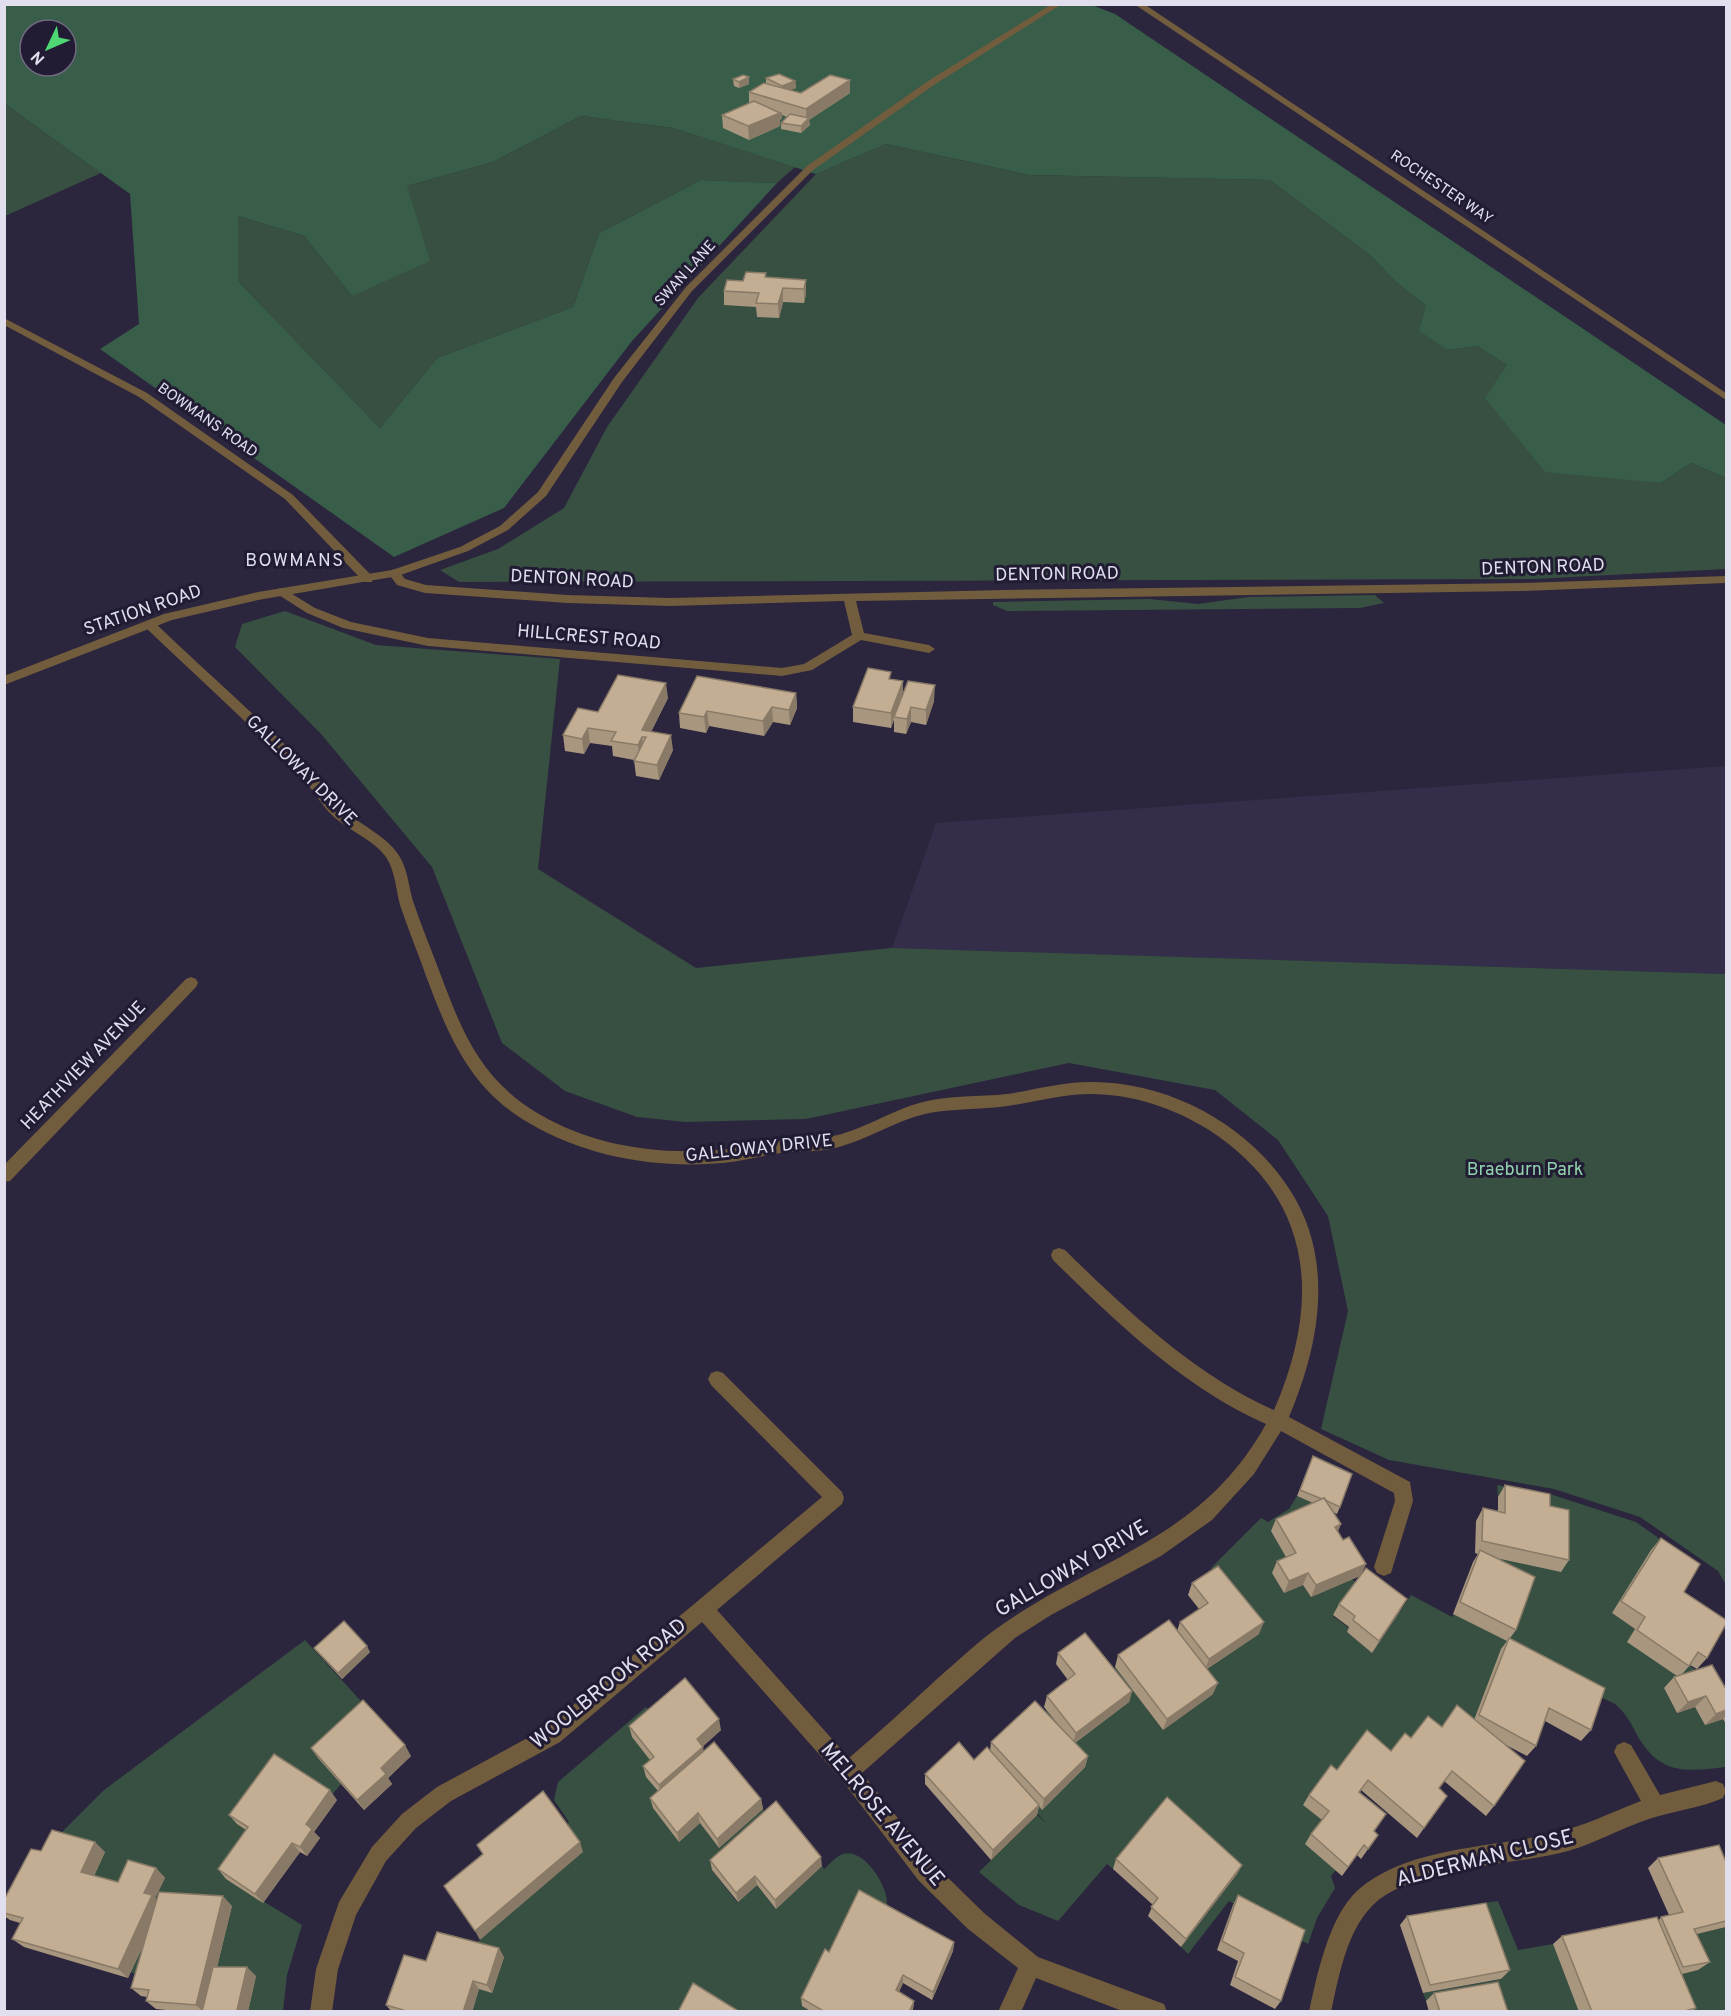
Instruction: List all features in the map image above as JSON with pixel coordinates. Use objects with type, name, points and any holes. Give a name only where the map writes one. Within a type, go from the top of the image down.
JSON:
[{"type":"street","name":"SWAN LANE","points":[[368,579],[394,573],[479,543],[504,528],[527,509],[553,479],[618,380],[688,289],[810,168],[931,83],[1058,4]]},
{"type":"street","name":"ROCHESTER WAY","points":[[1138,4],[1726,397]]},
{"type":"street","name":"BOWMANS ROAD","points":[[4,321],[143,395],[289,497],[368,579]]},
{"type":"street","name":"DENTON ROAD","points":[[394,573],[401,582],[418,588],[567,599],[670,602],[850,600],[1004,594],[1522,587],[1726,580]]},
{"type":"street","name":"STATION ROAD","points":[[4,681],[149,624],[186,612],[280,592],[368,579]]},
{"type":"street","name":"HILLCREST ROAD","points":[[280,592],[307,610],[349,626],[454,645],[782,672],[808,667],[859,636]]},
{"type":"street","points":[[850,600],[859,636],[929,649]]},
{"type":"street","name":"GALLOWAY DRIVE","points":[[149,624],[309,777],[337,812],[389,851],[396,863],[407,904],[455,1034],[465,1053],[487,1082],[504,1098],[546,1126],[615,1150],[654,1157],[712,1157],[793,1145],[828,1143],[859,1135],[912,1112],[935,1106],[1092,1088],[1120,1091],[1155,1099],[1193,1114],[1223,1131],[1252,1154],[1288,1198],[1303,1232],[1309,1259],[1311,1293],[1306,1333],[1298,1371],[1280,1421],[1232,1488],[1196,1523],[1180,1535],[1018,1625],[995,1641],[848,1772]]},
{"type":"street","name":"HEATHVIEW AVENUE","points":[[4,1176],[191,983]]},
{"type":"street","points":[[1059,1255],[1127,1323],[1233,1399],[1280,1421],[1403,1488],[1404,1501],[1384,1567]]},
{"type":"street","name":"WOOLBROOK ROAD","points":[[321,2012],[327,1969],[347,1910],[379,1854],[409,1821],[444,1794],[552,1735],[835,1498],[717,1379]]},
{"type":"street","name":"MELROSE AVENUE","points":[[703,1609],[848,1772],[927,1873],[976,1921],[1031,1965],[1156,2012]]},
{"type":"street","points":[[1624,1752],[1655,1806]]},
{"type":"street","name":"ALDERMAN CLOSE","points":[[1320,2012],[1332,1961],[1349,1925],[1363,1900],[1386,1883],[1418,1871],[1569,1840],[1655,1806],[1716,1791]]},
{"type":"street","points":[[1009,2012],[1031,1965]]},
{"type":"shaded area","points":[[1726,766],[1726,974],[892,948],[936,823]]},
{"type":"green space","points":[[5,5],[1092,5],[1115,14],[1726,425],[1726,478],[1691,463],[1661,483],[1545,472],[1485,398],[1507,365],[1477,346],[1448,350],[1419,331],[1426,306],[1396,282],[1370,255],[1270,180],[1029,175],[886,144],[816,174],[673,128],[581,116],[493,162],[407,186],[430,261],[352,296],[304,236],[238,216],[238,281],[380,428],[437,358],[573,307],[599,233],[701,180],[777,183],[632,341],[504,508],[394,557],[100,349],[139,324],[130,194],[5,104]]},
{"type":"green space","points":[[5,104],[101,173],[5,216]]},
{"type":"green space","points":[[581,116],[673,128],[795,167],[777,183],[701,180],[599,233],[573,307],[437,358],[380,428],[238,281],[238,216],[304,236],[352,296],[407,186],[493,162]]},
{"type":"green space","points":[[886,144],[1029,175],[1270,180],[1370,255],[1396,282],[1426,306],[1448,350],[1477,346],[1507,365],[1661,483],[1691,463],[1726,478],[1726,569],[1533,579],[459,582],[440,570],[498,549],[564,508],[607,427],[698,298],[816,174]]},
{"type":"green space","points":[[1375,595],[1384,603],[1360,608],[1007,611],[993,605],[993,602],[1149,599],[1198,604],[1248,597]]},
{"type":"green space","name":"Braeburn Park","points":[[285,611],[376,645],[560,659],[538,869],[696,968],[892,948],[1726,974],[1726,1585],[1718,1571],[1640,1517],[1554,1489],[1389,1460],[1321,1429],[1348,1311],[1328,1216],[1278,1140],[1215,1090],[1069,1063],[806,1119],[685,1122],[637,1117],[565,1091],[502,1043],[432,867],[321,734],[235,647],[242,624]]},
{"type":"green space","points":[[1497,1485],[1553,1495],[1636,1522],[1684,1556],[1612,1613],[1635,1629],[1628,1642],[1678,1659],[1702,1677],[1664,1688],[1677,1713],[1695,1707],[1705,1724],[1723,1719],[1726,1724],[1726,1767],[1686,1770],[1664,1764],[1646,1748],[1628,1718],[1615,1704],[1502,1649],[1469,1733],[1434,1738],[1405,1749],[1384,1762],[1331,1780],[1304,1804],[1323,1821],[1336,1870],[1331,1876],[1335,1888],[1317,1918],[1308,1944],[1229,1901],[1188,1954],[1181,1947],[1237,1874],[1163,1808],[1113,1869],[1107,1864],[1058,1921],[1019,1905],[979,1872],[1037,1815],[1046,1823],[991,1763],[1047,1710],[1073,1744],[1106,1674],[1116,1668],[1163,1730],[1205,1670],[1217,1575],[1211,1568],[1261,1518],[1268,1522],[1289,1509],[1297,1496],[1321,1506],[1291,1565],[1273,1574],[1284,1593],[1303,1585],[1311,1597],[1352,1579],[1357,1584],[1333,1616],[1349,1628],[1347,1632],[1372,1653],[1411,1595],[1452,1617],[1481,1566],[1541,1507],[1498,1497]]},
{"type":"green space","points":[[305,1640],[370,1711],[319,1758],[341,1784],[331,1796],[256,1837],[227,1879],[302,1925],[287,1975],[283,2011],[206,2011],[232,1906],[141,1976],[130,1972],[161,1905],[153,1902],[165,1878],[128,1892],[26,1868],[104,1790]]},
{"type":"green space","points":[[646,1707],[655,1717],[656,1768],[661,1795],[679,1842],[700,1823],[719,1848],[763,1809],[765,1814],[712,1870],[737,1902],[757,1885],[776,1909],[822,1866],[824,1869],[840,1855],[851,1853],[867,1863],[880,1880],[887,1899],[887,1907],[803,2005],[812,2011],[472,2011],[442,1940],[444,1933],[477,1942],[480,1940],[569,1822],[554,1800],[558,1782]]},
{"type":"green space","points":[[1498,1901],[1518,1950],[1553,1944],[1579,2011],[1496,2011],[1426,2001],[1423,1993],[1502,1979],[1478,1912],[1432,1920],[1429,1911]]},
{"type":"green space","points":[[1651,1926],[1683,1937],[1726,1927],[1726,2011],[1683,2011]]},
{"type":"building","points":[[779,74],[795,81],[782,86],[766,78]]},
{"type":"building","points":[[743,75],[749,77],[739,82],[733,79]]},
{"type":"building","points":[[830,75],[850,80],[806,109],[749,92],[764,83],[801,93]]},
{"type":"building","points":[[754,101],[780,113],[748,126],[722,115]]},
{"type":"building","points":[[790,114],[809,118],[801,126],[781,123]]},
{"type":"building","points":[[746,272],[766,273],[765,277],[806,280],[804,289],[783,288],[778,304],[756,303],[759,293],[724,291],[727,280],[743,281]]},
{"type":"building","points":[[868,668],[891,672],[889,679],[903,681],[891,713],[853,707]]},
{"type":"building","points":[[618,675],[666,683],[642,730],[671,735],[657,765],[634,761],[646,737],[642,737],[638,745],[611,741],[616,732],[588,728],[582,739],[563,735],[578,708],[598,712]]},
{"type":"building","points":[[697,676],[796,693],[789,710],[772,707],[763,721],[707,711],[704,717],[679,713]]},
{"type":"building","points":[[908,681],[935,685],[926,710],[911,707],[907,719],[894,717]]},
{"type":"building","points":[[1313,1456],[1352,1474],[1340,1507],[1324,1498],[1300,1490]]},
{"type":"building","points":[[1505,1485],[1550,1494],[1550,1506],[1569,1510],[1569,1560],[1482,1541],[1483,1508],[1505,1513]]},
{"type":"building","points":[[1324,1498],[1341,1524],[1335,1527],[1343,1540],[1349,1537],[1366,1564],[1316,1585],[1308,1573],[1289,1581],[1277,1561],[1296,1553],[1276,1519]]},
{"type":"building","points":[[1661,1538],[1700,1564],[1684,1592],[1726,1620],[1707,1658],[1698,1652],[1689,1666],[1637,1630],[1645,1617],[1621,1601]]},
{"type":"building","points":[[1480,1550],[1535,1577],[1516,1630],[1460,1602]]},
{"type":"building","points":[[1218,1566],[1264,1622],[1209,1659],[1180,1622],[1208,1603],[1192,1583]]},
{"type":"building","points":[[1366,1568],[1407,1599],[1379,1641],[1353,1620],[1355,1616],[1339,1604]]},
{"type":"building","points":[[1169,1620],[1218,1683],[1167,1719],[1118,1655]]},
{"type":"building","points":[[344,1621],[367,1646],[338,1673],[314,1648]]},
{"type":"building","points":[[1085,1633],[1132,1691],[1076,1733],[1047,1696],[1075,1674],[1058,1653]]},
{"type":"building","points":[[1509,1638],[1605,1688],[1591,1730],[1549,1708],[1536,1746],[1479,1715]]},
{"type":"building","points":[[1712,1665],[1726,1689],[1726,1710],[1716,1714],[1706,1696],[1688,1702],[1674,1677]]},
{"type":"building","points":[[685,1678],[719,1719],[697,1739],[703,1747],[659,1785],[643,1766],[654,1757],[629,1726]]},
{"type":"building","points":[[363,1700],[405,1745],[381,1768],[386,1774],[357,1800],[311,1748]]},
{"type":"building","points":[[1035,1701],[1088,1756],[1044,1799],[991,1742]]},
{"type":"building","points":[[1457,1705],[1525,1761],[1494,1806],[1452,1771],[1439,1788],[1447,1796],[1424,1828],[1368,1780],[1359,1792],[1386,1814],[1374,1831],[1378,1835],[1368,1849],[1364,1845],[1348,1867],[1311,1834],[1329,1811],[1309,1795],[1331,1765],[1337,1770],[1367,1730],[1391,1751],[1405,1733],[1411,1738],[1428,1716],[1442,1727]]},
{"type":"building","points":[[714,1742],[761,1799],[717,1839],[698,1813],[677,1833],[650,1798]]},
{"type":"building","points":[[959,1742],[974,1760],[987,1747],[1039,1805],[993,1850],[925,1774]]},
{"type":"building","points":[[274,1754],[330,1790],[306,1824],[312,1829],[300,1847],[292,1843],[255,1894],[218,1869],[248,1827],[229,1815]]},
{"type":"building","points":[[543,1791],[580,1842],[475,1931],[444,1886],[483,1854],[477,1845]]},
{"type":"building","points":[[1167,1797],[1242,1865],[1186,1939],[1151,1907],[1158,1898],[1116,1859]]},
{"type":"building","points":[[776,1801],[821,1857],[775,1900],[755,1876],[736,1893],[710,1860]]},
{"type":"building","points":[[52,1830],[95,1842],[81,1872],[118,1882],[128,1860],[156,1868],[144,1893],[152,1895],[118,1969],[12,1939],[23,1918],[4,1913],[4,1900],[31,1849],[41,1851]]},
{"type":"building","points":[[1719,1845],[1726,1862],[1726,1921],[1694,1929],[1710,1962],[1683,1967],[1661,1917],[1683,1912],[1658,1858]]},
{"type":"building","points":[[859,1890],[954,1942],[933,1992],[903,1975],[896,1990],[914,2001],[909,2012],[825,2012],[801,1998],[825,1949],[829,1952]]},
{"type":"building","points":[[159,1892],[223,1896],[196,2005],[146,2001],[149,1990],[131,1988]]},
{"type":"building","points":[[1238,1895],[1305,1930],[1281,2001],[1235,1977],[1244,1953],[1222,1941]]},
{"type":"building","points":[[1486,1903],[1510,1970],[1430,1985],[1407,1916]]},
{"type":"building","points":[[1657,1917],[1696,2008],[1681,2012],[1592,2012],[1562,1936]]},
{"type":"building","points":[[437,1932],[499,1948],[487,1985],[473,1981],[463,2012],[410,2012],[386,2005],[404,1955],[426,1961]]},
{"type":"building","points":[[213,1967],[247,1967],[237,2010],[274,2012],[202,2012]]},
{"type":"building","points":[[1498,1982],[1508,2012],[1440,2012],[1434,1993]]},
{"type":"building","points":[[693,1983],[740,2012],[678,2012]]},
{"type":"district","name":"BOWMANS","points":[[295,561]]}]
